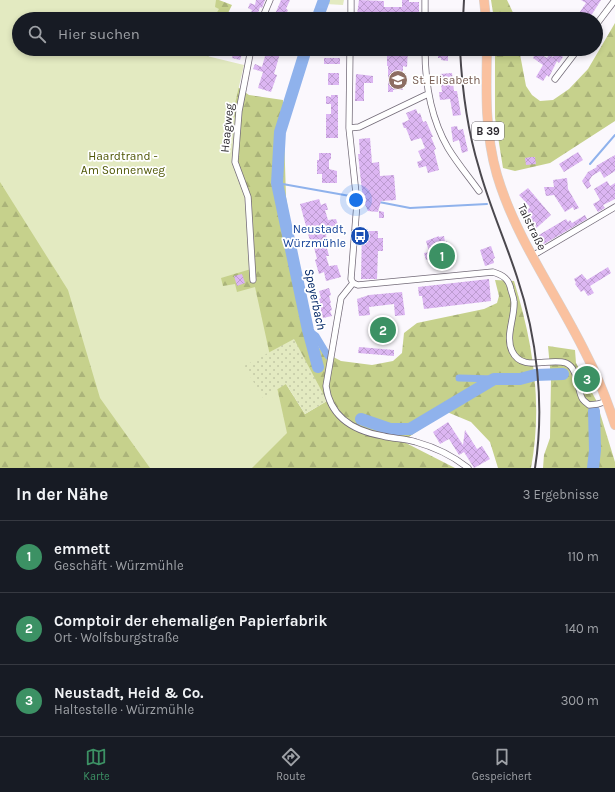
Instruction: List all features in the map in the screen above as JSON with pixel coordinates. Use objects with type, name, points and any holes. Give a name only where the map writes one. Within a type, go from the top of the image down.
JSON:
[{"type":"main road","points":[[484,0],[485,12]]},
{"type":"main road","name":"Talstraße","points":[[486,56],[486,104],[489,139],[497,176],[510,210],[532,256],[585,350],[607,401]]},
{"type":"main road","name":"B 39","points":[[607,401],[615,425]]},
{"type":"street","points":[[265,12],[270,0]]},
{"type":"street","points":[[351,0],[351,12]]},
{"type":"street","points":[[425,12],[426,0]]},
{"type":"street","points":[[603,16],[615,0]]},
{"type":"street","name":"Haagweg","points":[[250,56],[239,111],[235,162],[248,197],[253,280]]},
{"type":"street","points":[[350,56],[349,128],[357,202],[354,258],[351,279],[353,283]]},
{"type":"street","points":[[425,56],[428,94],[434,117],[449,149],[479,191]]},
{"type":"street","points":[[555,79],[573,56]]},
{"type":"street","points":[[349,128],[358,127],[428,94]]},
{"type":"street","points":[[532,256],[615,207]]},
{"type":"street","points":[[353,283],[358,285],[493,272],[503,275],[510,284],[514,301],[510,343],[512,351],[517,358],[524,362],[565,363],[571,366],[575,374],[582,399],[589,405],[607,401]]},
{"type":"street","points":[[353,283],[342,298],[326,386],[328,399],[331,405],[340,417],[347,423],[369,433],[417,442],[444,454],[468,468]]},
{"type":"green space","points":[[0,0],[219,0],[232,5],[228,12],[12,12],[12,56],[209,56],[205,64],[249,95],[283,100],[286,197],[309,337],[322,351],[341,361],[372,365],[393,361],[402,353],[404,333],[417,323],[484,309],[497,303],[499,296],[495,280],[514,281],[521,304],[531,350],[534,373],[536,420],[531,468],[498,468],[490,442],[471,422],[447,412],[404,440],[406,443],[455,468],[0,468]],"holes":[[[286,384],[327,401],[305,414]]]},
{"type":"green space","name":"Haardtrand - Am Sonnenweg","points":[[0,0],[216,0],[215,7],[219,9],[217,12],[12,12],[12,56],[207,56],[244,65],[234,108],[237,158],[246,198],[251,269],[221,278],[223,286],[235,284],[237,292],[255,287],[287,433],[252,468],[150,468],[100,398],[68,290],[0,182]]},
{"type":"green space","points":[[327,0],[344,0],[343,5],[326,4]]},
{"type":"green space","points":[[491,0],[507,0],[513,12],[493,12]]},
{"type":"green space","points":[[615,23],[615,121],[550,163],[515,171],[503,168],[495,118],[495,56],[520,56],[526,86],[532,95],[540,101],[553,100],[569,89],[588,69],[596,56],[603,56],[603,43]]},
{"type":"green space","points":[[294,339],[327,401],[305,414],[286,384],[263,398],[244,366]]},
{"type":"green space","points":[[548,346],[575,350],[576,363],[596,400],[615,462],[615,468],[543,468],[544,455],[550,438],[551,378]]},
{"type":"building","points":[[256,0],[265,0],[262,8],[260,7],[258,12],[251,12],[252,10],[248,8],[250,3],[255,5]]},
{"type":"building","points":[[281,0],[290,0],[286,9],[288,10],[287,12],[276,12]]},
{"type":"building","points":[[359,0],[384,1],[384,7],[402,7],[402,0],[419,2],[419,12],[357,12]]},
{"type":"building","points":[[581,0],[601,0],[593,12],[580,12],[586,3]]},
{"type":"building","points":[[233,56],[241,56],[240,60],[232,58]]},
{"type":"building","points":[[265,56],[279,56],[274,74],[277,75],[271,92],[258,88],[263,72],[253,69],[255,64],[262,67]]},
{"type":"building","points":[[387,56],[408,56],[407,67],[403,66],[403,90],[393,90],[393,92],[388,92]]},
{"type":"building","points":[[438,56],[448,56],[448,61],[441,60],[441,58],[438,58]]},
{"type":"building","points":[[534,56],[543,56],[547,58],[548,56],[563,57],[559,63],[557,61],[549,77],[547,75],[543,81],[536,77],[543,65],[533,58]]},
{"type":"building","points":[[324,58],[340,58],[340,64],[324,64]]},
{"type":"building","points":[[328,73],[339,73],[339,85],[328,85]]},
{"type":"building","points":[[452,73],[454,91],[457,91],[461,115],[453,116],[450,99],[440,100],[439,92],[442,92],[440,74]]},
{"type":"building","points":[[356,74],[373,76],[373,83],[364,83],[364,101],[355,101]]},
{"type":"building","points":[[331,95],[338,95],[338,138],[326,138],[326,114],[331,114],[331,104],[326,104],[326,96],[331,97]]},
{"type":"building","points":[[416,109],[418,114],[420,113],[423,122],[426,121],[433,137],[431,137],[436,149],[434,150],[439,170],[428,173],[426,166],[419,168],[417,162],[422,160],[418,151],[425,148],[421,138],[411,141],[406,128],[404,128],[402,123],[409,120],[406,113]]},
{"type":"building","points":[[457,126],[458,130],[463,129],[468,151],[462,153],[459,140],[453,142],[451,127]]},
{"type":"building","points":[[370,138],[372,163],[379,162],[380,176],[394,175],[396,200],[381,201],[378,212],[368,211],[363,200],[358,154],[360,154],[359,139]]},
{"type":"building","points":[[578,152],[583,160],[564,172],[559,164]]},
{"type":"building","points":[[319,153],[331,153],[329,169],[337,171],[337,183],[322,183],[322,174],[317,174],[317,160],[319,160]]},
{"type":"building","points":[[615,155],[615,171],[604,178],[600,171],[592,176],[589,181],[591,186],[587,189],[582,181],[588,172]]},
{"type":"building","points":[[535,157],[536,164],[526,165],[525,158]]},
{"type":"building","points":[[567,178],[568,189],[579,208],[574,210],[573,207],[565,212],[554,195],[546,196],[544,187],[554,187],[553,180]]},
{"type":"building","points":[[607,181],[610,186],[615,183],[615,199],[603,205],[605,208],[598,212],[593,204],[600,200],[594,189]]},
{"type":"building","points":[[528,188],[551,215],[532,232],[523,221],[529,215],[526,211],[530,207],[519,195]]},
{"type":"building","points":[[319,199],[321,205],[326,203],[328,210],[325,210],[328,220],[336,219],[340,231],[326,235],[328,243],[326,244],[329,256],[326,256],[329,266],[337,265],[341,277],[326,281],[324,272],[319,274],[315,260],[317,259],[314,247],[312,248],[300,204]]},
{"type":"building","points":[[379,211],[384,212],[384,218],[379,218]]},
{"type":"building","points":[[585,215],[587,219],[537,248],[532,239],[566,219],[568,222],[570,220],[572,223]]},
{"type":"building","points":[[362,231],[378,231],[378,238],[383,238],[383,251],[378,251],[377,279],[361,279]]},
{"type":"building","points":[[439,236],[444,236],[445,242],[447,241],[449,248],[447,249],[449,254],[426,260],[424,253],[429,252],[426,241]]},
{"type":"building","points":[[491,246],[495,258],[493,259],[494,263],[485,266],[480,250]]},
{"type":"building","points":[[608,267],[611,273],[590,286],[594,293],[588,296],[584,290],[581,292],[575,284],[574,279],[582,274],[587,280]]},
{"type":"building","points":[[242,274],[245,283],[237,286],[234,276]]},
{"type":"building","points":[[489,279],[491,301],[424,309],[422,296],[419,296],[418,287]]},
{"type":"building","points":[[329,288],[332,310],[330,311],[332,316],[323,318],[320,306],[319,299],[321,298],[319,291]]},
{"type":"building","points":[[402,292],[405,315],[395,316],[394,304],[369,307],[370,315],[359,316],[357,299],[369,295]]},
{"type":"building","points":[[359,347],[394,350],[394,356],[358,353]]},
{"type":"building","points":[[448,422],[463,445],[465,430],[477,449],[482,446],[490,459],[474,468],[464,452],[459,455],[449,439],[440,444],[433,432]]},
{"type":"waterway","name":"Speyerbach","points":[[320,12],[324,0]]},
{"type":"waterway","name":"Speyerbach","points":[[304,56],[280,132],[277,183],[308,330],[318,367]]},
{"type":"waterway","points":[[590,164],[615,135]]},
{"type":"waterway","points":[[277,183],[350,196]]},
{"type":"waterway","points":[[379,202],[410,208],[487,204]]},
{"type":"waterway","points":[[308,330],[316,336],[328,356]]},
{"type":"waterway","name":"Speyerbach","points":[[361,419],[390,429],[410,429],[494,379],[520,379],[535,375],[563,374]]},
{"type":"waterway","points":[[459,378],[494,379]]},
{"type":"waterway","name":"Speyerbach","points":[[593,468],[595,450],[594,411]]},
{"type":"railway","points":[[463,12],[464,0]]},
{"type":"railway","points":[[460,56],[462,79],[471,139],[487,195],[517,277],[530,323],[539,396],[538,444],[535,468]]},
{"type":"place","name":"St. Elisabeth","points":[[398,80]]},
{"type":"place","name":"Neustadt, Würzmühle","points":[[360,236]]},
{"type":"place","name":"emmett","points":[[442,256]]},
{"type":"place","name":"Comptoir der ehemaligen Papierfabrik","points":[[383,330]]},
{"type":"place","name":"Neustadt, Heid & Co.","points":[[587,379]]}]
